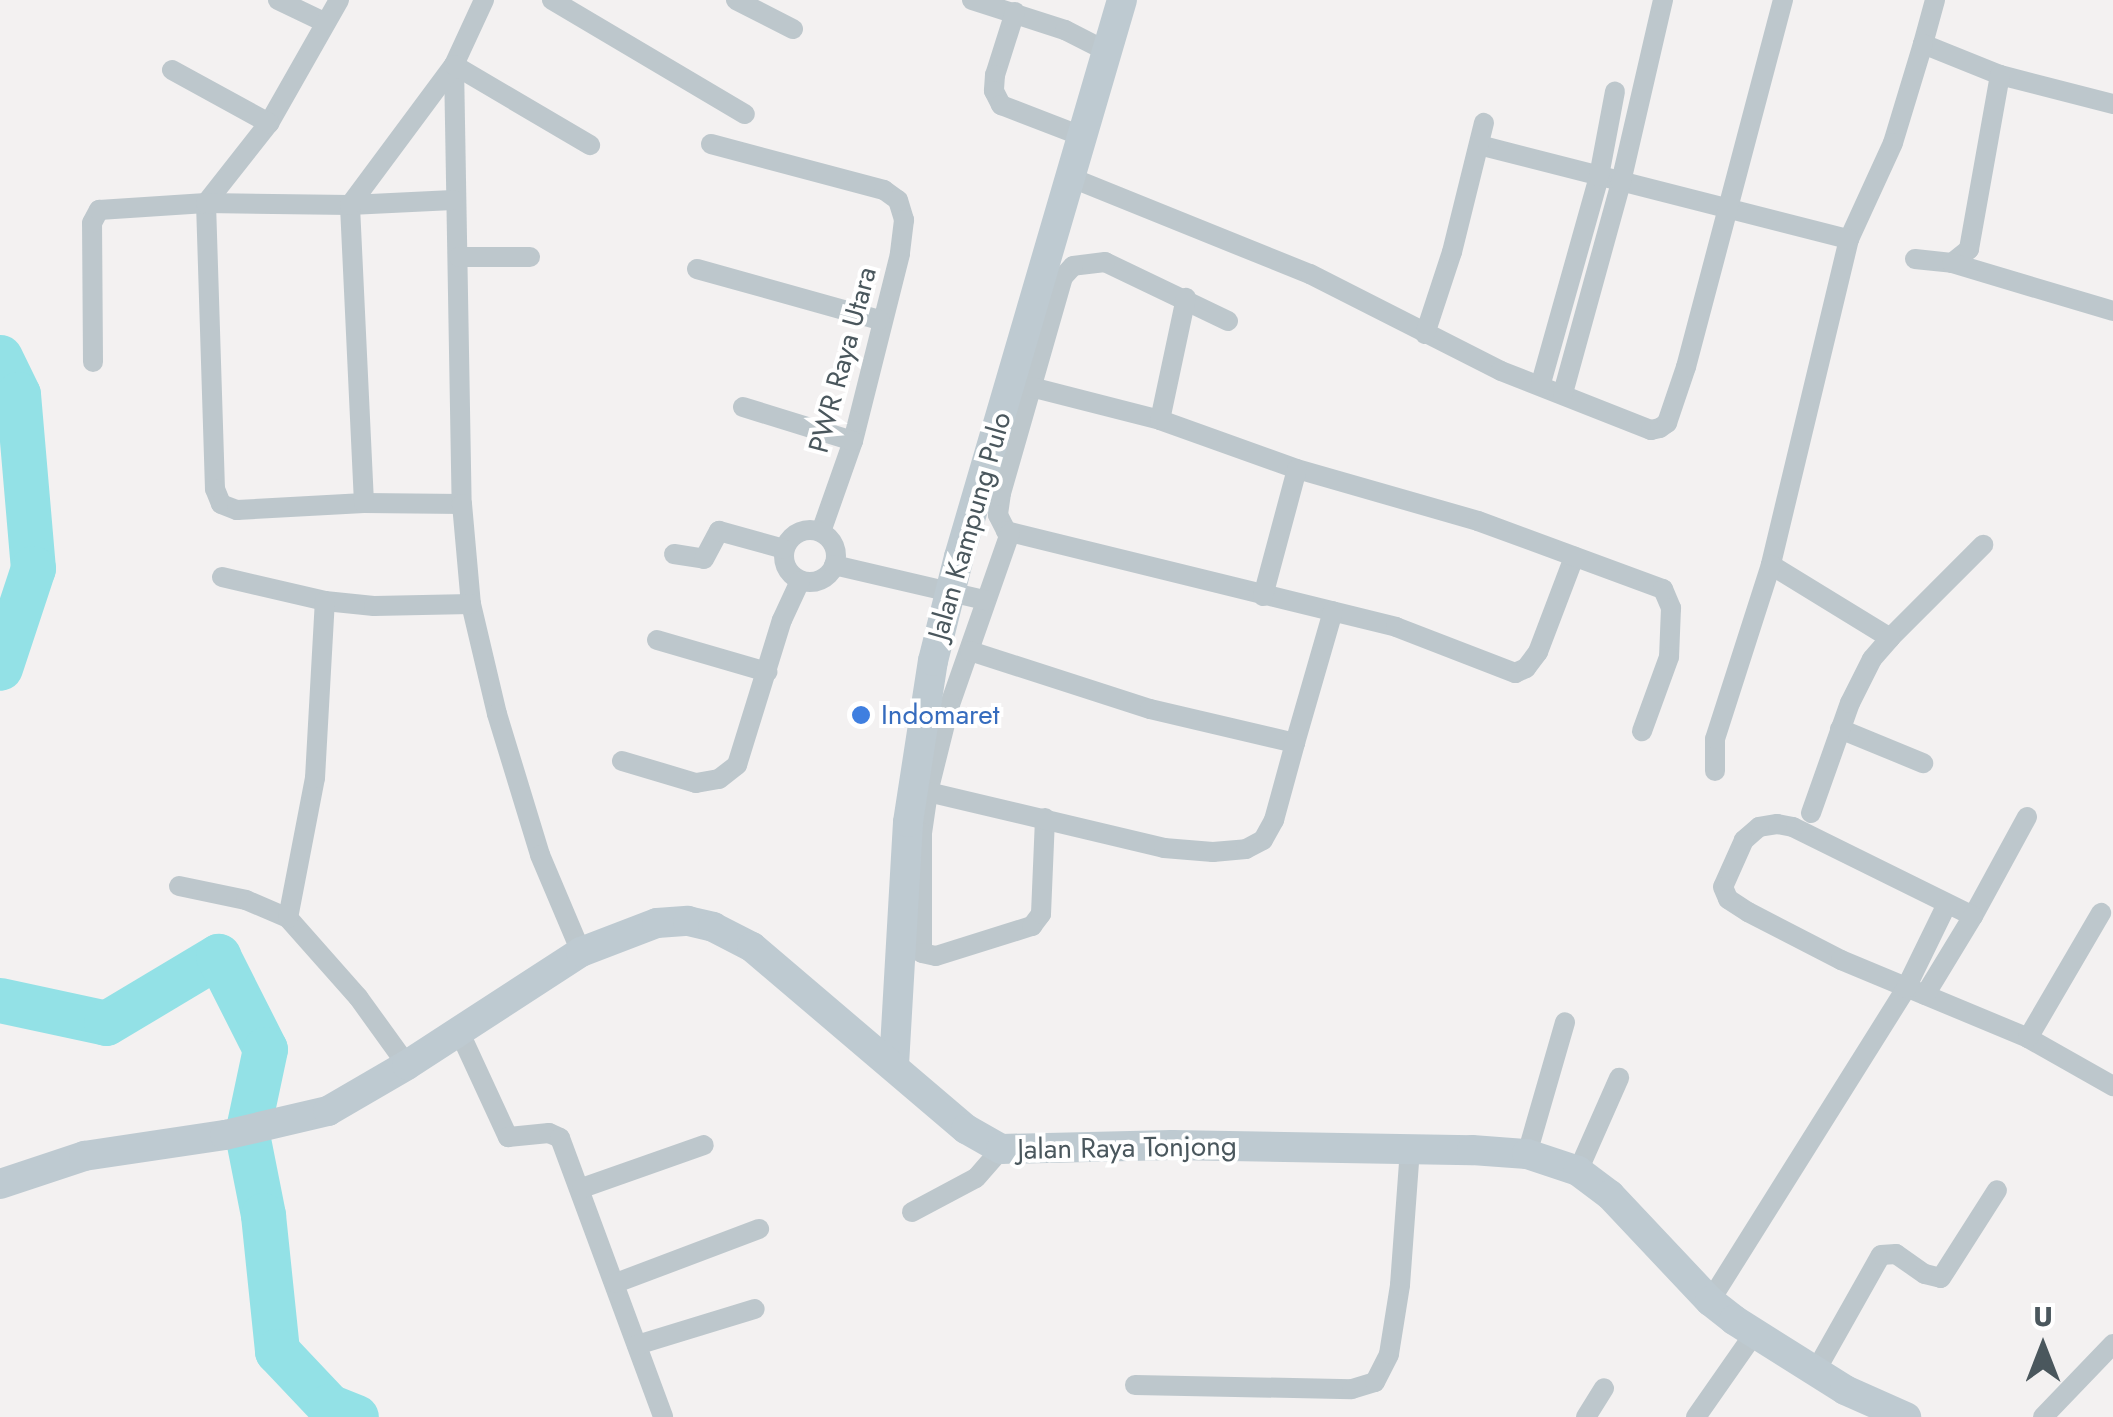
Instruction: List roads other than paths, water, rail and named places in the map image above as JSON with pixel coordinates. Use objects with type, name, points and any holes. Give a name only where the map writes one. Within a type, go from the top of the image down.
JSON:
[{"type":"main road","name":"Jalan Kampung Pulo","points":[[894,1066],[908,822],[920,730],[950,592],[1122,0]]},
{"type":"main road","name":"Jalan Raya Tonjong","points":[[0,1184],[84,1156],[225,1135],[328,1110],[408,1065],[581,952],[657,923],[688,922],[713,928],[752,947],[966,1129],[1002,1149],[1172,1145],[1410,1149],[1526,1154],[1578,1171],[1610,1195],[1710,1301],[1815,1372],[1906,1417]]},
{"type":"street","points":[[278,0],[324,22]]},
{"type":"street","points":[[338,0],[269,123],[206,203],[216,490],[221,504],[237,510],[364,502],[462,504]]},
{"type":"street","points":[[364,502],[350,205],[454,65],[484,0]]},
{"type":"street","points":[[552,0],[745,114]]},
{"type":"street","points":[[736,0],[793,29]]},
{"type":"street","points":[[972,0],[1015,12],[1106,50]]},
{"type":"street","points":[[1563,392],[1620,182],[1663,0]]},
{"type":"street","points":[[1072,178],[1310,274],[1501,371],[1541,383],[1651,430],[1667,423],[1730,207],[1784,0]]},
{"type":"street","points":[[1715,771],[1715,739],[1771,565],[1849,239],[1893,143],[1934,0]]},
{"type":"street","points":[[1015,12],[996,75],[994,90],[1000,105],[1084,137]]},
{"type":"street","points":[[1923,44],[2000,75],[2113,104]]},
{"type":"street","points":[[454,65],[590,145]]},
{"type":"street","points":[[454,65],[453,200],[459,257],[462,504],[471,604],[497,714],[540,855],[581,952]]},
{"type":"street","points":[[172,70],[269,123]]},
{"type":"street","points":[[1952,262],[1969,249],[1976,222],[2000,75]]},
{"type":"street","points":[[1541,383],[1599,176],[1614,90]]},
{"type":"street","points":[[1425,334],[1484,123]]},
{"type":"street","name":"PWR Raya Utara","points":[[711,144],[884,190],[898,200],[904,220],[900,254],[880,320],[853,442],[821,532]]},
{"type":"street","points":[[1479,145],[1849,239]]},
{"type":"street","points":[[94,362],[95,214],[110,207],[453,200]]},
{"type":"street","points":[[459,257],[530,258]]},
{"type":"street","points":[[1915,259],[1952,262],[2113,311]]},
{"type":"street","points":[[1228,321],[1105,262],[1073,266],[1063,276],[1000,493],[998,515],[1010,533],[1396,627],[1515,673],[1526,668],[1538,652],[1574,558]]},
{"type":"street","points":[[697,268],[880,320]]},
{"type":"street","points":[[1160,420],[1186,298]]},
{"type":"street","points":[[1031,387],[1160,420],[1297,469],[1478,521],[1574,558],[1649,581],[1668,596],[1673,628],[1669,657],[1642,731]]},
{"type":"street","points":[[743,408],[853,442]]},
{"type":"street","points":[[1263,596],[1297,469]]},
{"type":"street","points":[[674,554],[704,559],[719,531],[784,549]]},
{"type":"street","points":[[821,532],[834,546],[834,566],[820,580],[800,581],[790,574],[784,549],[798,533],[821,532]]},
{"type":"street","points":[[1010,533],[950,704],[928,792],[922,833],[920,946],[928,957],[1032,926],[1040,914],[1045,818]]},
{"type":"street","points":[[1811,813],[1840,729],[1872,659],[1982,545]]},
{"type":"street","points":[[1771,565],[1890,638]]},
{"type":"street","points":[[834,566],[985,600]]},
{"type":"street","points":[[222,577],[325,601],[471,604]]},
{"type":"street","points":[[622,761],[696,782],[719,779],[737,765],[782,620],[800,581]]},
{"type":"street","points":[[288,918],[315,778],[325,601]]},
{"type":"street","points":[[928,792],[1164,848],[1213,852],[1246,849],[1263,840],[1274,820],[1333,611]]},
{"type":"street","points":[[657,640],[767,672]]},
{"type":"street","points":[[970,651],[1150,709],[1295,744]]},
{"type":"street","points":[[1840,729],[1922,764]]},
{"type":"street","points":[[1710,1301],[1915,991],[1973,916],[2027,818]]},
{"type":"street","points":[[1973,916],[1792,827],[1777,824],[1759,827],[1752,834],[1728,868],[1723,887],[1728,900],[1915,991],[2028,1038],[2113,1086]]},
{"type":"street","points":[[179,886],[246,900],[288,918],[358,997],[408,1065]]},
{"type":"street","points":[[1915,991],[1947,904]]},
{"type":"street","points":[[2028,1038],[2101,914]]},
{"type":"street","points":[[1526,1154],[1546,1100],[1565,1022]]},
{"type":"street","points":[[459,1031],[508,1137],[557,1135],[582,1188],[662,1417]]},
{"type":"street","points":[[1578,1171],[1619,1078]]},
{"type":"street","points":[[582,1188],[704,1145]]},
{"type":"street","points":[[912,1212],[976,1178],[1002,1149]]},
{"type":"street","points":[[1135,1384],[1352,1389],[1375,1382],[1389,1354],[1400,1285],[1410,1149]]},
{"type":"street","points":[[1815,1372],[1880,1255],[1896,1254],[1925,1274],[1941,1278],[1996,1190]]},
{"type":"street","points":[[616,1284],[759,1230]]},
{"type":"street","points":[[637,1344],[754,1309]]},
{"type":"street","points":[[1696,1417],[1754,1334]]},
{"type":"street","points":[[2043,1417],[2113,1344]]},
{"type":"street","points":[[1586,1417],[1604,1388]]},
{"type":"waterway","points":[[0,357],[18,394],[33,568],[0,668]]},
{"type":"waterway","points":[[0,1000],[106,1023],[218,956],[265,1049],[247,1134],[263,1215],[277,1351],[329,1406],[356,1417]]},
{"type":"place","name":"Indomaret","points":[[861,715]]}]
